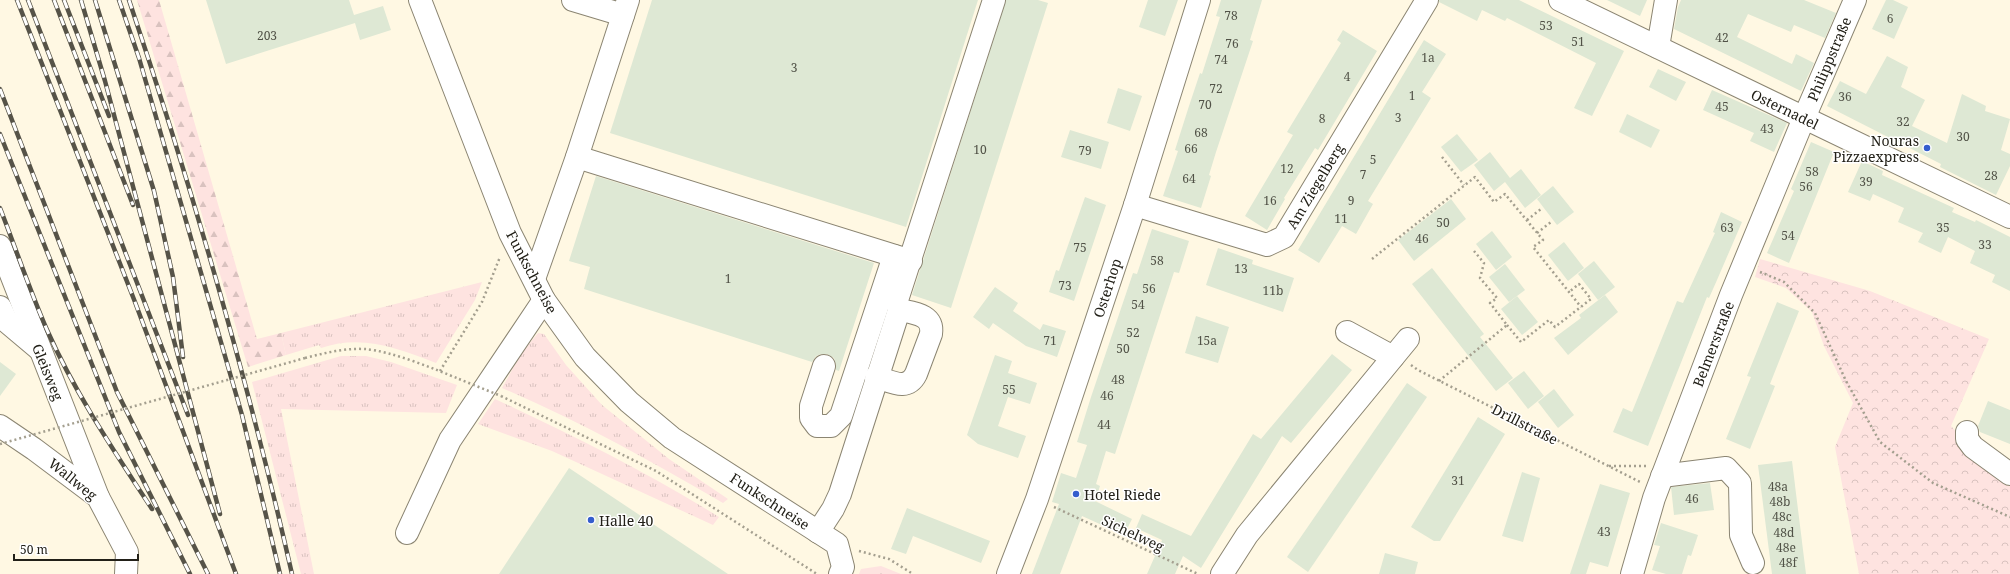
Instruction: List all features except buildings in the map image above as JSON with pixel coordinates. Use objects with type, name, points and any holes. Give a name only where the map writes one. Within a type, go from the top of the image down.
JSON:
[{"type":"street","name":"Funkschneise","points":[[420,0],[510,233],[544,300],[585,357],[629,402],[672,438],[837,544]]},
{"type":"street","points":[[534,279],[577,157],[625,7],[574,0]]},
{"type":"street","points":[[824,366],[811,406],[811,418],[818,426],[831,426],[840,416],[903,258],[994,0]]},
{"type":"street","name":"Osterhop","points":[[1008,574],[1037,499],[1135,205],[1199,0]]},
{"type":"street","name":"Am Ziegelberg","points":[[1135,205],[1267,245],[1284,237],[1427,0]]},
{"type":"street","name":"Osternadel","points":[[1560,0],[2010,217]]},
{"type":"street","points":[[1658,47],[1666,0]]},
{"type":"street","name":"Philippstraße","points":[[1804,118],[1854,0]]},
{"type":"street","name":"Belmerstraße","points":[[1632,574],[1662,477],[1744,266],[1804,118]]},
{"type":"street","points":[[577,157],[903,258]]},
{"type":"street","name":"Gleisweg","points":[[0,246],[98,497]]},
{"type":"street","points":[[818,532],[833,510],[840,494],[876,377],[899,310],[897,300],[903,258]]},
{"type":"street","points":[[407,533],[450,440],[544,300]]},
{"type":"street","points":[[0,307],[7,322],[39,349]]},
{"type":"street","points":[[876,377],[903,385],[908,384],[913,380],[916,374],[931,334],[932,327],[928,319],[922,315],[899,310]]},
{"type":"street","points":[[1222,574],[1247,535],[1399,350],[1347,332]]},
{"type":"street","name":"Wallweg","points":[[0,426],[34,449],[98,497],[127,552],[126,574]]},
{"type":"street","points":[[1967,432],[1967,439],[1973,447],[2010,474]]},
{"type":"street","points":[[1662,477],[1726,468],[1740,483],[1741,536],[1753,563]]},
{"type":"street","points":[[837,544],[843,567],[840,574]]},
{"type":"path","points":[[1442,157],[1464,185]]},
{"type":"path","points":[[1372,259],[1474,177],[1494,202],[1505,194],[1527,220],[1543,240],[1533,247],[1581,307]]},
{"type":"path","points":[[1527,220],[1541,209]]},
{"type":"path","points":[[1537,233],[1551,222]]},
{"type":"path","points":[[440,371],[482,302],[510,233]]},
{"type":"path","points":[[1474,251],[1484,263],[1480,278],[1496,298],[1490,303],[1506,325],[1522,342],[1549,320],[1555,327],[1591,298],[1579,284],[1569,292]]},
{"type":"path","points":[[1744,266],[1784,282],[1815,313],[1846,381],[1880,442],[1933,483],[2010,517]]},
{"type":"path","points":[[1439,381],[1506,325]]},
{"type":"path","points":[[0,444],[305,358],[338,350],[366,349],[399,357],[440,371],[501,396],[656,471],[817,574]]},
{"type":"path","name":"Drillstraße","points":[[1399,350],[1418,370],[1607,466],[1662,477]]},
{"type":"path","points":[[1607,466],[1662,477]]},
{"type":"path","name":"Sichelweg","points":[[1037,499],[1198,574]]},
{"type":"path","points":[[837,544],[889,560],[913,574]]},
{"type":"green space","points":[[137,0],[159,0],[257,339],[281,333],[286,355],[248,367]]},
{"type":"green space","points":[[1760,259],[1870,291],[1989,339],[1951,426],[1968,445],[2010,480],[2010,574],[1859,574],[1835,447],[1853,403],[1824,346],[1812,312],[1786,288],[1755,277]]},
{"type":"green space","points":[[482,282],[475,300],[436,363],[393,348],[351,342],[321,348],[319,345],[286,355],[281,333]]},
{"type":"green space","points":[[538,333],[544,334],[566,365],[602,405],[669,459],[728,499],[723,503],[614,442],[559,414],[502,388],[521,354]]},
{"type":"green space","points":[[341,356],[366,356],[391,362],[457,385],[446,413],[281,409],[314,574],[301,574],[252,382]]},
{"type":"green space","points":[[495,399],[609,455],[692,500],[719,517],[713,525],[552,451],[478,424]]},
{"type":"green space","points":[[881,566],[901,574],[859,574],[861,569]]},
{"type":"railway","points":[[17,0],[135,302],[236,574]]},
{"type":"railway","points":[[28,0],[188,415]]},
{"type":"railway","points":[[54,0],[133,205]]},
{"type":"railway","points":[[64,0],[109,116]]},
{"type":"railway","points":[[81,0],[105,81],[220,514]]},
{"type":"railway","points":[[95,0],[154,191],[173,277],[183,357]]},
{"type":"railway","points":[[119,0],[139,58],[242,415],[280,574]]},
{"type":"railway","points":[[129,0],[175,142],[218,285],[257,429],[292,574]]},
{"type":"railway","points":[[0,89],[117,392],[208,574]]},
{"type":"railway","points":[[0,134],[119,432],[190,574]]},
{"type":"railway","points":[[0,208],[35,300],[58,353],[96,421],[152,509]]},
{"type":"place","name":"Nouras Pizzaexpress","points":[[1927,148]]},
{"type":"place","name":"Hotel Riede","points":[[1076,494]]},
{"type":"place","name":"Halle 40","points":[[591,520]]}]
